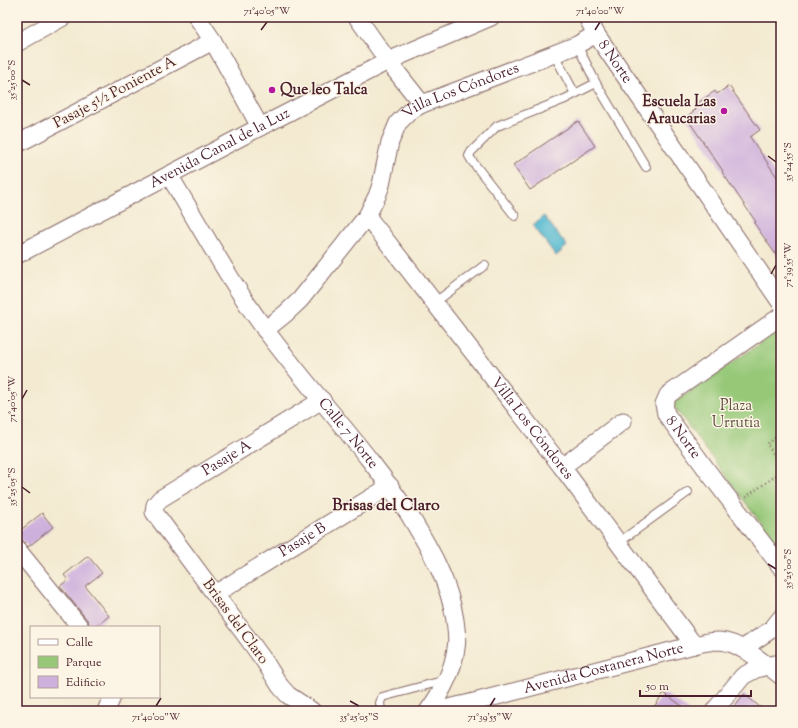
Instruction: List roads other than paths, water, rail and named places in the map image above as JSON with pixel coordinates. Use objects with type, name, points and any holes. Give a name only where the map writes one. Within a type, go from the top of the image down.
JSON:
[{"type":"street","points":[[17,43],[63,17]]},
{"type":"street","points":[[197,17],[213,41],[260,127]]},
{"type":"street","points":[[357,17],[388,61],[422,104]]},
{"type":"street","name":"Avenida Canal de la Luz","points":[[17,255],[388,61],[491,17]]},
{"type":"street","name":"8 Norte","points":[[586,17],[596,34],[781,303]]},
{"type":"street","name":"Villa Los Cóndores","points":[[265,330],[300,300],[366,216],[381,185],[390,142],[398,123],[410,111],[422,104],[577,45],[596,34]]},
{"type":"street","name":"Pasaje 5½ Poniente A","points":[[17,144],[213,41]]},
{"type":"street","name":"Calle 7 Norte","points":[[169,175],[239,292],[265,330],[390,486],[429,546],[444,577],[451,599],[456,632],[456,647],[448,679],[428,711]]},
{"type":"street","name":"Villa Los Cóndores","points":[[366,216],[562,467],[694,644]]},
{"type":"street","name":"8 Norte","points":[[781,316],[668,395],[664,404],[666,414],[781,567]]},
{"type":"street","name":"Pasaje A","points":[[164,526],[154,512],[155,505],[160,499],[322,400]]},
{"type":"street","points":[[562,467],[623,421]]},
{"type":"street","name":"Pasaje B","points":[[215,594],[390,486]]},
{"type":"street","name":"Brisas del Claro","points":[[164,526],[261,657],[280,686],[288,695],[312,711]]},
{"type":"street","points":[[17,549],[79,626]]},
{"type":"street","points":[[742,649],[772,628],[781,618]]},
{"type":"street","name":"Avenida Costanera Norte","points":[[435,711],[694,644],[716,641],[742,649],[777,668]]},
{"type":"street","points":[[715,711],[742,676],[756,669],[777,668]]},
{"type":"street","points":[[106,711],[112,698]]},
{"type":"lane","points":[[577,45],[596,83],[646,167]]},
{"type":"lane","points":[[554,54],[576,94]]},
{"type":"lane","points":[[515,216],[472,161],[469,154],[472,149],[497,126],[576,94],[596,83]]},
{"type":"lane","points":[[434,303],[485,265]]},
{"type":"lane","points":[[618,543],[688,492]]},
{"type":"lane","points":[[381,711],[380,703],[382,697],[386,695],[448,679]]},
{"type":"water","points":[[544,216],[567,246],[556,256],[533,225]]},
{"type":"place","name":"Que leo Talca","points":[[272,90]]},
{"type":"place","name":"Escuela Las Araucarias","points":[[724,111]]},
{"type":"district","name":"Brisas del Claro","points":[[386,506]]},
{"type":"park label","name":"Plaza Urrutia","points":[[736,414]]}]
